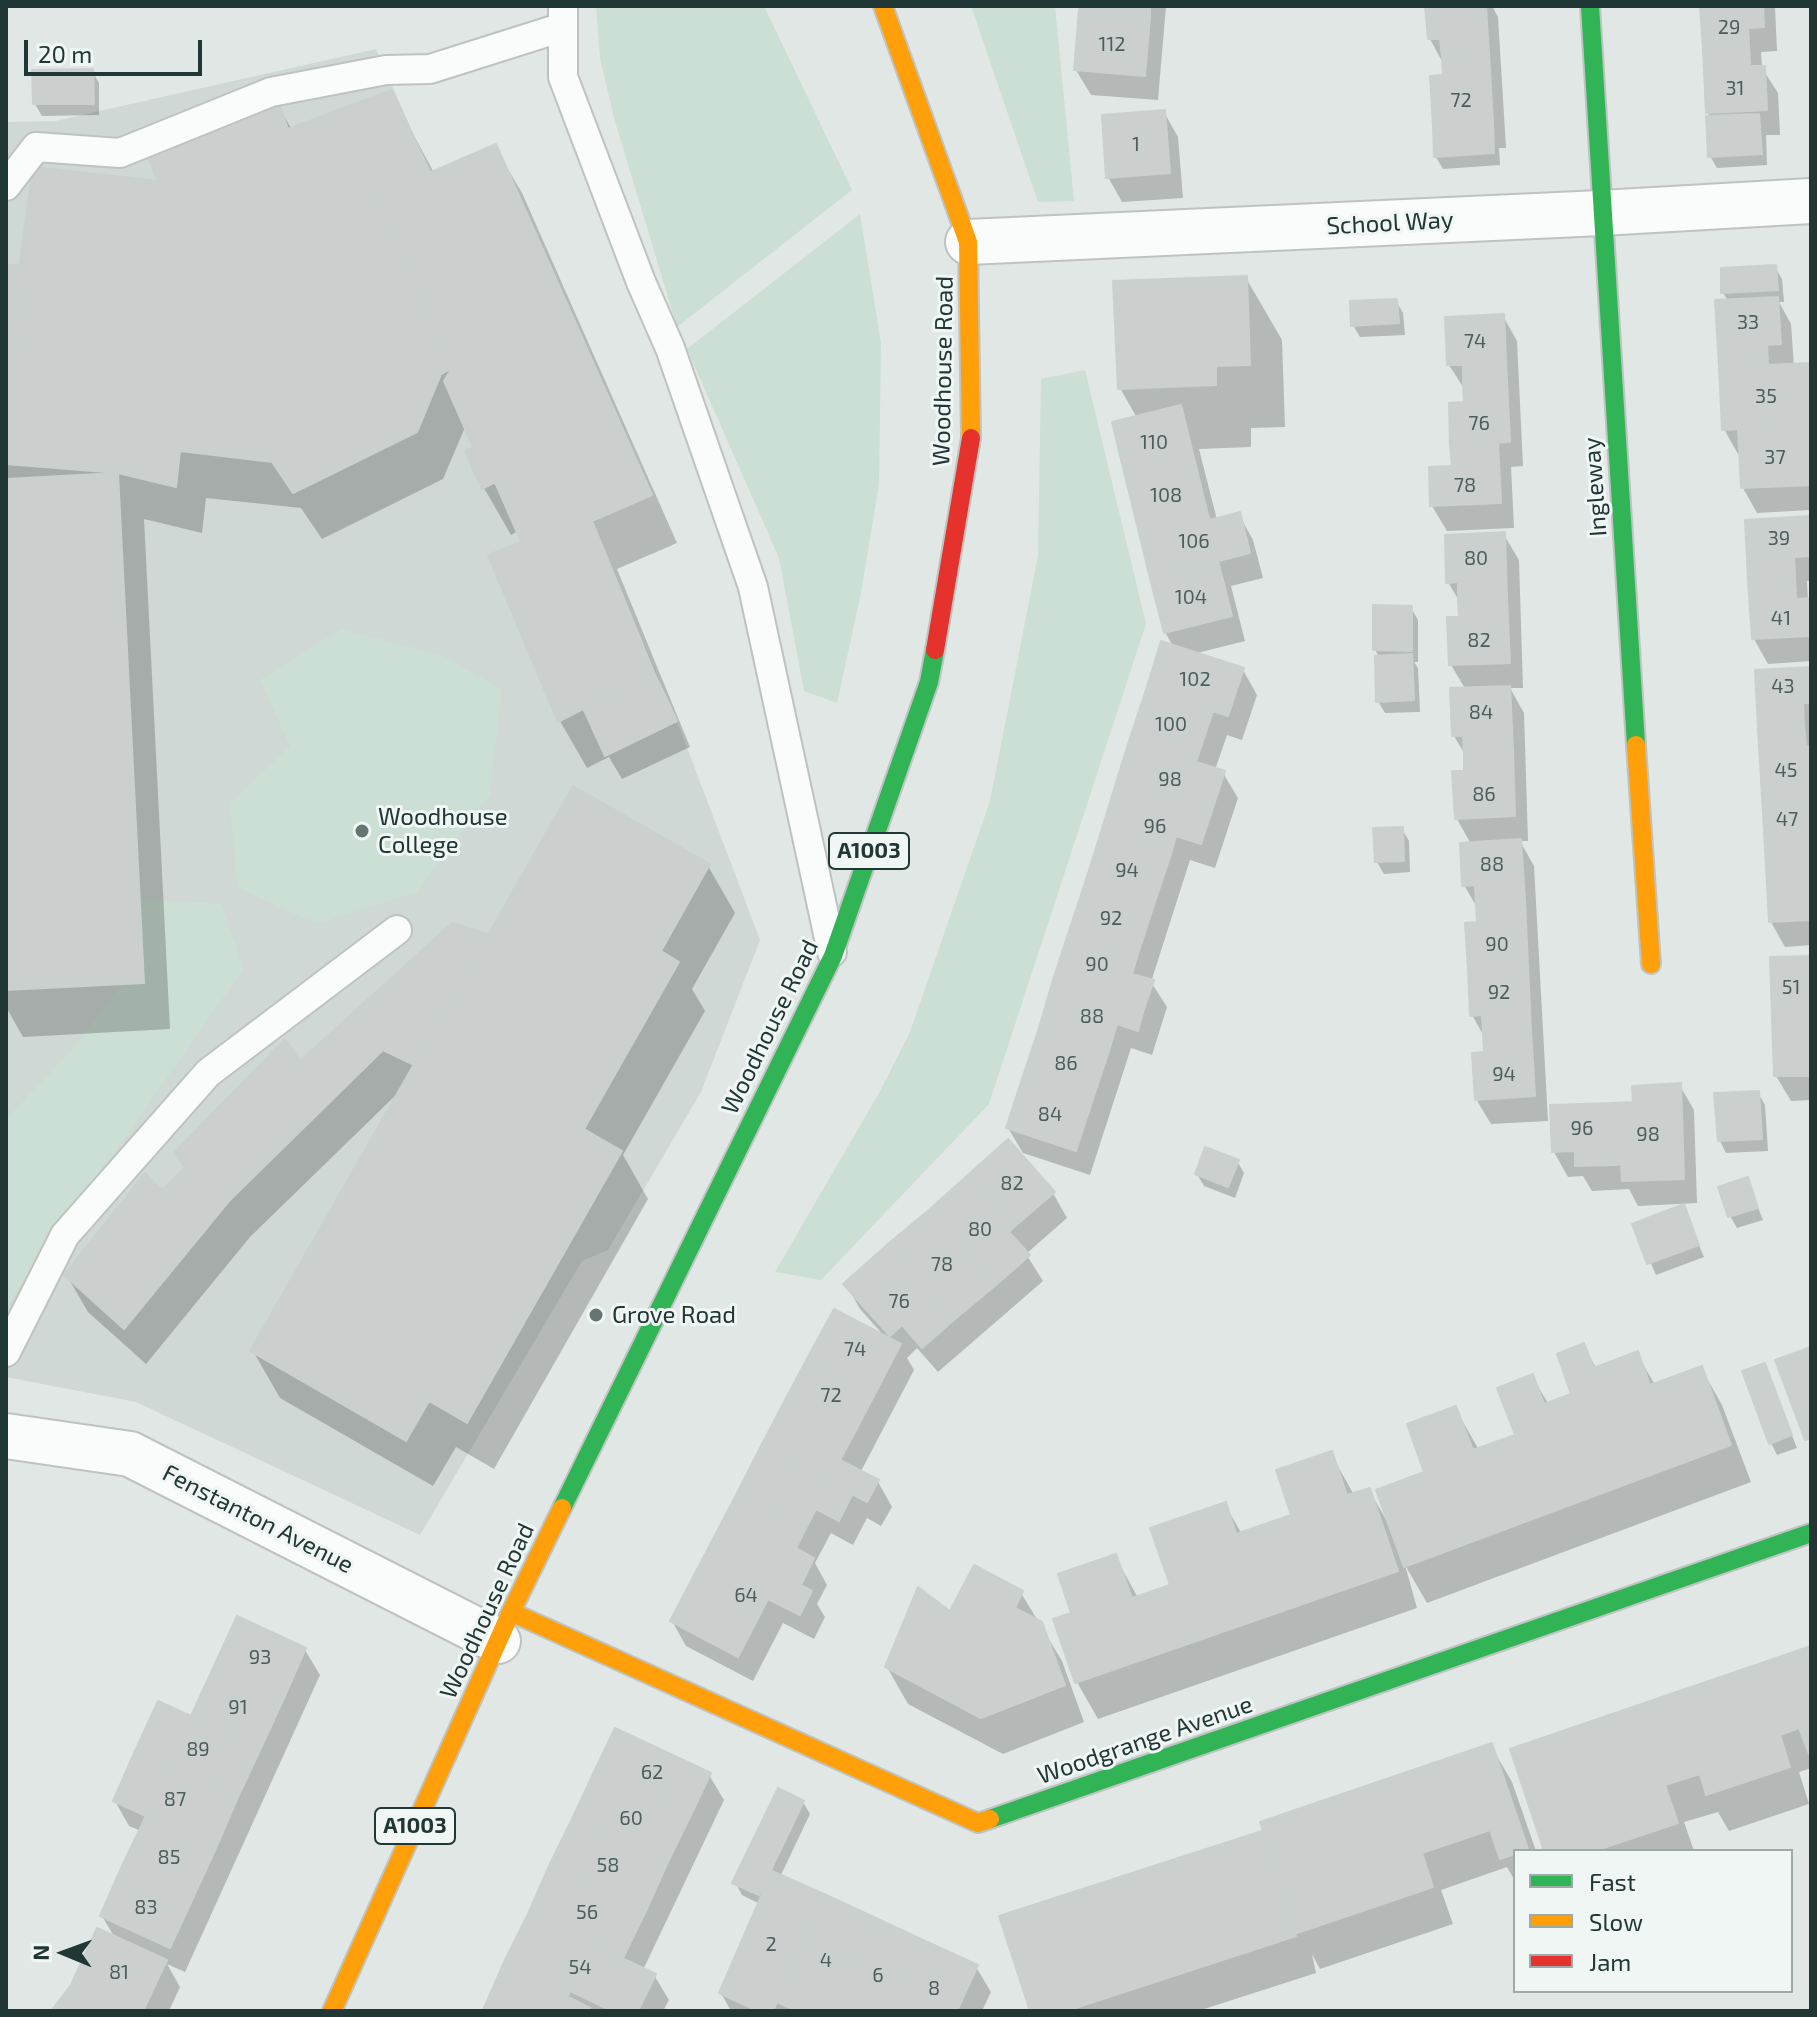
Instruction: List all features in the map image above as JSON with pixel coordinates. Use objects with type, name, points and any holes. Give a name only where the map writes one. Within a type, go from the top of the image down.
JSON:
[{"type":"street","name":"Woodhouse Road","points":[[332,2011],[504,1626],[833,956],[929,682],[971,448],[968,242],[883,6]]},
{"type":"street","name":"Ingleway","points":[[1590,6],[1651,964]]},
{"type":"street","name":"School Way","points":[[968,242],[1811,201]]},
{"type":"street","name":"Fenstanton Avenue","points":[[6,1436],[130,1454],[504,1626]]},
{"type":"street","name":"Woodgrange Avenue","points":[[504,1626],[978,1823],[1811,1533]]},
{"type":"lane","points":[[6,186],[36,147],[120,153],[271,92],[386,70],[430,69],[563,17],[563,77],[641,282],[670,348],[753,587],[833,956]]},
{"type":"lane","points":[[6,1352],[65,1235],[208,1073],[397,930]]},
{"type":"shaded area","name":"Woodhouse College","points":[[376,49],[430,172],[496,144],[652,495],[592,522],[677,721],[760,940],[701,1092],[608,1250],[582,1261],[420,1535],[136,1402],[6,1377],[6,122],[55,121]]},
{"type":"green space","points":[[596,6],[764,6],[852,190],[677,327],[614,118],[600,58]]},
{"type":"green space","points":[[971,6],[1055,6],[1074,201],[1038,202]]},
{"type":"green space","points":[[860,214],[881,343],[879,484],[861,593],[837,703],[804,691],[779,558],[687,349]]},
{"type":"green space","points":[[1085,370],[1146,624],[989,1104],[821,1280],[775,1272],[879,1093],[910,1032],[990,801],[1038,556],[1041,379]]},
{"type":"green space","points":[[341,629],[442,655],[502,690],[490,795],[417,892],[317,924],[237,887],[230,803],[290,746],[260,680]]},
{"type":"green space","points":[[140,899],[221,904],[244,968],[6,1307],[6,1119],[73,1049],[123,982]]},
{"type":"building","points":[[1080,6],[1150,6],[1150,17],[1079,11]]},
{"type":"building","points":[[1425,6],[1486,6],[1489,54],[1442,57],[1440,39],[1428,39]]},
{"type":"building","points":[[1700,6],[1763,6],[1764,27],[1748,28],[1749,46],[1703,49]]},
{"type":"building","points":[[1079,11],[1150,17],[1145,76],[1074,70]]},
{"type":"building","points":[[1749,46],[1750,66],[1765,66],[1767,110],[1706,113],[1703,49]]},
{"type":"building","points":[[1489,54],[1493,123],[1433,126],[1430,76],[1443,75],[1442,57]]},
{"type":"building","points":[[93,69],[94,104],[33,104],[32,70]]},
{"type":"building","points":[[392,90],[430,172],[376,196],[452,368],[441,374],[417,432],[293,493],[272,462],[180,451],[176,487],[118,473],[6,464],[6,363],[33,167],[158,181],[149,159],[279,104],[288,129]]},
{"type":"building","points":[[1165,110],[1170,173],[1106,178],[1102,115]]},
{"type":"building","points":[[1759,114],[1762,154],[1708,157],[1706,116]]},
{"type":"building","points":[[1493,123],[1494,153],[1434,157],[1433,126]]},
{"type":"building","points":[[496,144],[652,495],[592,521],[654,672],[558,722],[488,555],[521,542],[495,482],[482,489],[465,451],[473,447],[444,381],[452,368],[376,196]]},
{"type":"building","points":[[6,264],[19,266],[6,363]]},
{"type":"building","points":[[1776,265],[1778,290],[1721,293],[1721,268]]},
{"type":"building","points":[[1247,276],[1250,365],[1216,366],[1216,385],[1118,389],[1113,281]]},
{"type":"building","points":[[1778,297],[1781,344],[1767,345],[1768,365],[1719,367],[1715,300]]},
{"type":"building","points":[[1397,299],[1399,323],[1351,326],[1350,301]]},
{"type":"building","points":[[1504,314],[1507,381],[1463,384],[1463,365],[1447,365],[1445,317]]},
{"type":"building","points":[[1811,363],[1811,425],[1722,430],[1719,367]]},
{"type":"building","points":[[1507,381],[1510,442],[1450,445],[1449,403],[1464,402],[1463,384]]},
{"type":"building","points":[[1181,405],[1195,462],[1126,480],[1112,422]]},
{"type":"building","points":[[1811,425],[1811,485],[1741,488],[1738,429]]},
{"type":"building","points":[[1498,442],[1501,503],[1430,506],[1429,467],[1452,466],[1450,445]]},
{"type":"building","points":[[1195,462],[1207,511],[1138,529],[1126,480]]},
{"type":"building","points":[[118,473],[144,983],[6,990],[6,479]]},
{"type":"building","points":[[1207,511],[1210,520],[1240,512],[1250,553],[1150,578],[1138,529]]},
{"type":"building","points":[[1811,516],[1811,556],[1794,557],[1795,577],[1748,580],[1745,520]]},
{"type":"building","points":[[1505,532],[1507,598],[1458,600],[1458,582],[1446,583],[1445,535]]},
{"type":"building","points":[[1218,561],[1232,616],[1164,633],[1150,578]]},
{"type":"building","points":[[1795,577],[1796,599],[1811,598],[1811,636],[1752,639],[1748,580]]},
{"type":"building","points":[[1507,598],[1510,663],[1449,665],[1447,617],[1459,617],[1458,600]]},
{"type":"building","points":[[1373,605],[1412,606],[1412,651],[1373,650]]},
{"type":"building","points":[[1161,641],[1244,668],[1228,716],[1146,690]]},
{"type":"building","points":[[1412,654],[1414,700],[1376,702],[1375,656]]},
{"type":"building","points":[[1811,667],[1811,703],[1803,703],[1804,725],[1758,728],[1755,670]]},
{"type":"building","points":[[654,672],[677,721],[605,756],[583,708]]},
{"type":"building","points":[[1510,686],[1513,751],[1464,753],[1463,736],[1452,736],[1450,688]]},
{"type":"building","points":[[1146,690],[1213,711],[1197,759],[1130,738]]},
{"type":"building","points":[[1804,725],[1806,746],[1811,746],[1811,794],[1762,797],[1758,728]]},
{"type":"building","points":[[1130,738],[1225,771],[1210,817],[1115,786]]},
{"type":"building","points":[[1513,751],[1515,816],[1455,819],[1452,771],[1464,771],[1464,753]]},
{"type":"building","points":[[573,786],[710,864],[661,951],[679,962],[584,1129],[622,1151],[467,1423],[429,1401],[406,1441],[250,1351]]},
{"type":"building","points":[[1115,786],[1210,817],[1201,844],[1176,836],[1170,857],[1100,835]]},
{"type":"building","points":[[1811,794],[1811,864],[1766,866],[1762,797]]},
{"type":"building","points":[[1403,827],[1404,861],[1375,862],[1373,828]]},
{"type":"building","points":[[1100,835],[1170,857],[1154,905],[1085,883]]},
{"type":"building","points":[[1521,839],[1525,901],[1476,904],[1475,885],[1462,886],[1460,843]]},
{"type":"building","points":[[1811,864],[1811,920],[1769,922],[1766,866]]},
{"type":"building","points":[[1085,883],[1154,905],[1138,954],[1069,931]]},
{"type":"building","points":[[1525,901],[1528,966],[1468,969],[1465,923],[1477,922],[1476,904]]},
{"type":"building","points":[[452,923],[488,934],[414,1065],[383,1050],[229,1201],[124,1329],[64,1275],[145,1173],[162,1190],[185,1168],[174,1153],[285,1039],[300,1061]]},
{"type":"building","points":[[1069,931],[1138,954],[1132,974],[1154,980],[1144,1009],[1053,980]]},
{"type":"building","points":[[1811,956],[1811,1016],[1772,1017],[1770,957]]},
{"type":"building","points":[[1528,966],[1531,1031],[1483,1034],[1482,1015],[1470,1016],[1468,969]]},
{"type":"building","points":[[1053,980],[1144,1009],[1138,1031],[1117,1024],[1109,1051],[1039,1028]]},
{"type":"building","points":[[1811,1016],[1811,1076],[1774,1076],[1772,1017]]},
{"type":"building","points":[[1039,1028],[1109,1051],[1093,1099],[1023,1076]]},
{"type":"building","points":[[1531,1031],[1535,1096],[1475,1100],[1472,1053],[1484,1052],[1483,1034]]},
{"type":"building","points":[[1023,1076],[1093,1099],[1076,1151],[1006,1128]]},
{"type":"building","points":[[1681,1083],[1684,1179],[1622,1181],[1621,1164],[1615,1165],[1612,1103],[1633,1102],[1632,1086]]},
{"type":"building","points":[[1759,1091],[1762,1139],[1718,1141],[1714,1093]]},
{"type":"building","points":[[1612,1103],[1615,1165],[1575,1166],[1575,1151],[1552,1152],[1550,1105]]},
{"type":"building","points":[[1008,1139],[1055,1192],[1014,1227],[969,1174]]},
{"type":"building","points":[[1205,1147],[1239,1160],[1228,1187],[1195,1174]]},
{"type":"building","points":[[969,1174],[1014,1227],[1009,1232],[1030,1255],[996,1285],[930,1209]]},
{"type":"building","points":[[1748,1177],[1758,1208],[1728,1217],[1718,1187]]},
{"type":"building","points":[[1684,1204],[1699,1245],[1647,1264],[1632,1224]]},
{"type":"building","points":[[930,1209],[996,1285],[955,1319],[889,1243]]},
{"type":"building","points":[[889,1243],[955,1319],[922,1348],[902,1325],[890,1336],[843,1284]]},
{"type":"building","points":[[834,1309],[901,1344],[877,1390],[809,1355]]},
{"type":"building","points":[[1584,1343],[1594,1368],[1638,1351],[1650,1385],[1702,1366],[1731,1445],[1404,1567],[1376,1490],[1424,1472],[1407,1424],[1456,1406],[1473,1450],[1515,1435],[1497,1388],[1533,1374],[1544,1404],[1571,1394],[1557,1354]]},
{"type":"building","points":[[1811,1347],[1811,1438],[1805,1440],[1775,1360]]},
{"type":"building","points":[[809,1355],[877,1390],[853,1436],[785,1400]]},
{"type":"building","points":[[1765,1363],[1792,1435],[1769,1444],[1742,1371]]},
{"type":"building","points":[[785,1400],[853,1436],[840,1460],[879,1480],[867,1502],[761,1446]]},
{"type":"building","points":[[761,1446],[852,1495],[839,1521],[816,1509],[806,1528],[737,1493]]},
{"type":"building","points":[[1332,1451],[1347,1495],[1370,1488],[1398,1571],[1075,1683],[1053,1619],[1071,1613],[1058,1574],[1116,1554],[1132,1598],[1170,1585],[1150,1528],[1226,1502],[1236,1534],[1291,1515],[1276,1470]]},
{"type":"building","points":[[737,1493],[806,1528],[796,1548],[814,1558],[801,1585],[713,1539]]},
{"type":"building","points":[[713,1539],[812,1591],[800,1615],[768,1599],[738,1657],[670,1621]]},
{"type":"building","points":[[974,1565],[1023,1591],[1015,1608],[1042,1622],[1065,1685],[981,1718],[885,1667],[918,1587],[950,1611]]},
{"type":"building","points":[[237,1616],[306,1648],[284,1698],[214,1666]]},
{"type":"building","points":[[1811,1646],[1811,1753],[1799,1728],[1780,1735],[1790,1767],[1706,1795],[1700,1774],[1665,1785],[1678,1823],[1600,1849],[1543,1849],[1510,1749]]},
{"type":"building","points":[[214,1666],[284,1698],[261,1748],[191,1716]]},
{"type":"building","points":[[158,1701],[261,1748],[238,1797],[135,1751]]},
{"type":"building","points":[[615,1728],[711,1773],[690,1817],[594,1772]]},
{"type":"building","points":[[1492,1743],[1528,1849],[1513,1849],[1513,1855],[1500,1859],[1490,1830],[1422,1853],[1433,1887],[1297,1933],[1260,1822]]},
{"type":"building","points":[[135,1751],[238,1797],[216,1848],[113,1801]]},
{"type":"building","points":[[594,1772],[690,1817],[667,1864],[572,1819]]},
{"type":"building","points":[[778,1788],[804,1801],[759,1895],[732,1883]]},
{"type":"building","points":[[146,1816],[216,1848],[193,1898],[122,1866]]},
{"type":"building","points":[[572,1819],[667,1864],[646,1911],[549,1866]]},
{"type":"building","points":[[1262,1831],[1296,1936],[1066,2011],[1030,2011],[999,1916]]},
{"type":"building","points":[[122,1866],[193,1898],[170,1948],[100,1916]]},
{"type":"building","points":[[549,1866],[646,1911],[623,1958],[528,1914]]},
{"type":"building","points":[[772,1871],[824,1894],[773,2011],[758,2011],[719,1993]]},
{"type":"building","points":[[824,1894],[876,1918],[833,2011],[797,2011],[777,2002]]},
{"type":"building","points":[[528,1914],[656,1974],[638,2011],[612,2011],[505,1960]]},
{"type":"building","points":[[876,1918],[923,1940],[891,2011],[833,2011]]},
{"type":"building","points":[[97,1928],[167,1960],[143,2011],[107,2011],[71,1985]]},
{"type":"building","points":[[923,1940],[978,1965],[957,2011],[891,2011]]},
{"type":"building","points":[[505,1960],[570,1991],[568,1997],[590,2008],[588,2011],[490,2011],[484,2008]]},
{"type":"building","points":[[71,1985],[107,2011],[51,2011]]},
{"type":"traffic: fast","points":[[1590,6],[1636,745]]},
{"type":"traffic: fast","points":[[562,1508],[833,956],[929,682],[935,650]]},
{"type":"traffic: fast","points":[[990,1819],[1811,1533]]},
{"type":"traffic: slow","points":[[883,6],[968,242],[971,438]]},
{"type":"traffic: slow","points":[[1636,745],[1651,964]]},
{"type":"traffic: slow","points":[[332,2011],[511,1612],[562,1508]]},
{"type":"traffic: slow","points":[[511,1612],[978,1823],[990,1819]]},
{"type":"traffic: jam","points":[[935,650],[971,438]]},
{"type":"place","name":"Woodhouse College","points":[[362,831]]},
{"type":"place","name":"Grove Road","points":[[596,1315]]}]
